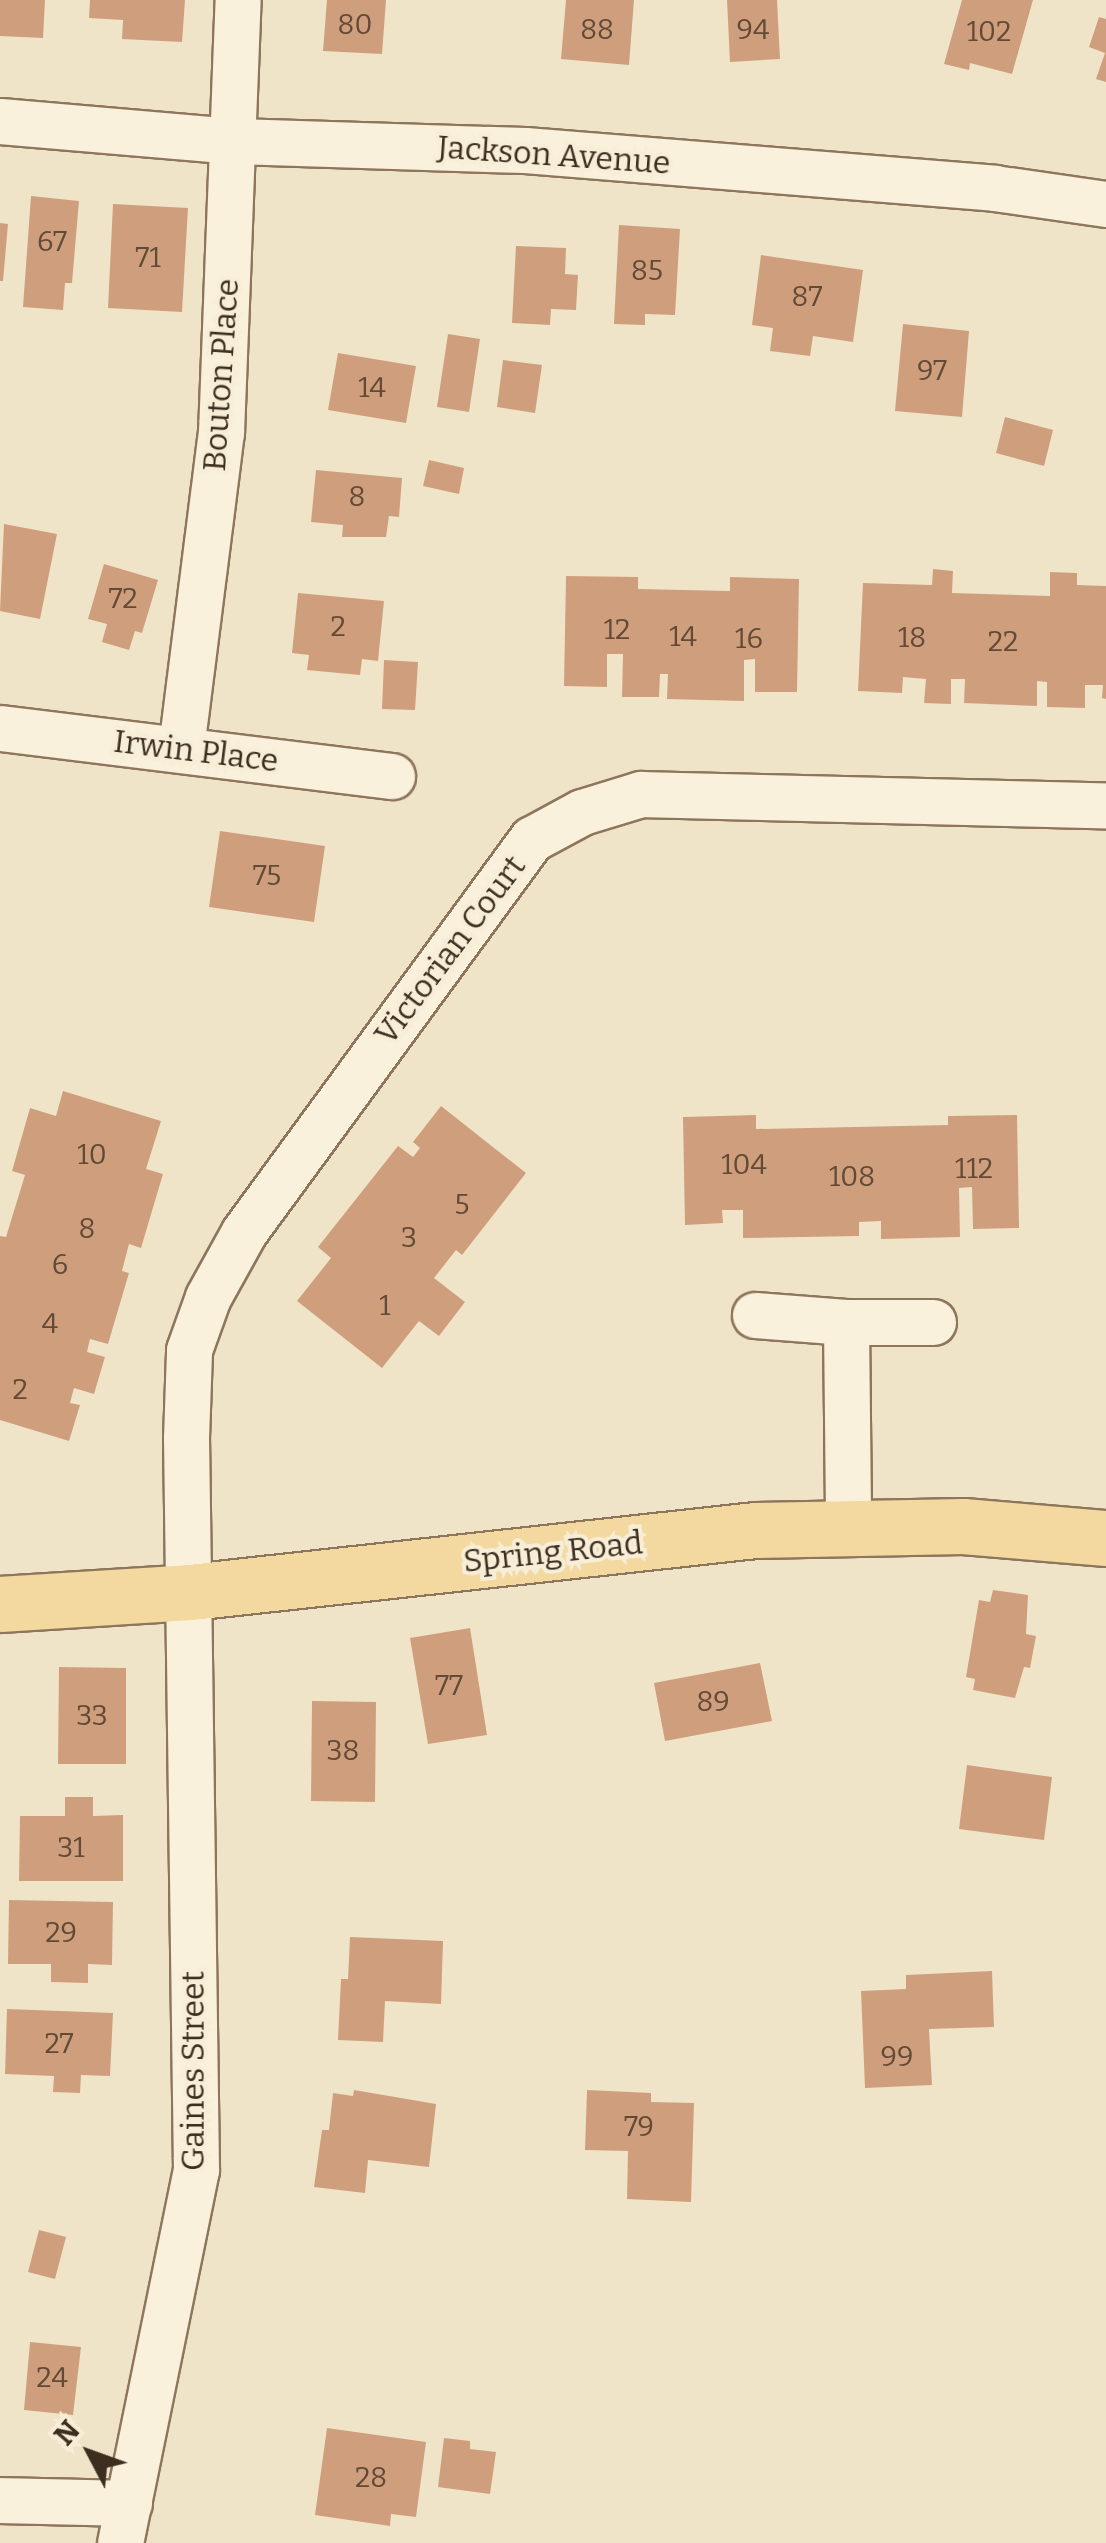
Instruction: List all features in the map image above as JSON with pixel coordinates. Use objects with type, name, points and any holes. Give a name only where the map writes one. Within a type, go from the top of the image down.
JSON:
[{"type":"main road","name":"Spring Road","points":[[0,1604],[190,1592],[755,1530],[963,1526],[1106,1538]]},
{"type":"street","name":"Bouton Place","points":[[180,748],[220,434],[238,0]]},
{"type":"street","name":"Jackson Avenue","points":[[0,121],[235,141],[525,150],[994,188],[1106,204]]},
{"type":"street","name":"Irwin Place","points":[[0,728],[392,776]]},
{"type":"street","name":"Victorian Court","points":[[190,1592],[186,1438],[189,1350],[208,1298],[244,1232],[532,839],[582,812],[642,794],[1106,805]]},
{"type":"street","points":[[754,1316],[934,1322]]},
{"type":"street","points":[[846,1322],[848,1528]]},
{"type":"street","name":"Gaines Street","points":[[124,2523],[196,2170],[190,1592]]},
{"type":"street","points":[[0,2500],[124,2523]]},
{"type":"building","points":[[0,0],[45,0],[43,38],[0,36]]},
{"type":"building","points":[[90,0],[185,0],[182,42],[122,39],[123,20],[89,18]]},
{"type":"building","points":[[327,0],[386,0],[382,54],[323,51]]},
{"type":"building","points":[[566,0],[634,0],[629,65],[561,59]]},
{"type":"building","points":[[727,0],[777,0],[780,59],[730,62]]},
{"type":"building","points":[[962,0],[1033,0],[1012,74],[970,63],[969,70],[944,64]]},
{"type":"building","points":[[1099,17],[1106,19],[1106,82],[1096,79],[1105,53],[1089,47]]},
{"type":"building","points":[[31,196],[79,201],[72,283],[65,283],[63,310],[23,307]]},
{"type":"building","points":[[113,204],[188,208],[182,312],[108,308]]},
{"type":"building","points":[[0,223],[8,224],[3,281],[0,281]]},
{"type":"building","points":[[619,225],[680,229],[675,315],[645,314],[645,325],[614,324]]},
{"type":"building","points":[[516,246],[566,248],[565,274],[578,275],[576,310],[551,309],[550,325],[512,323]]},
{"type":"building","points":[[761,255],[863,270],[853,342],[813,336],[810,356],[770,351],[773,328],[752,325]]},
{"type":"building","points":[[903,324],[969,331],[962,417],[895,411]]},
{"type":"building","points":[[448,334],[480,339],[469,412],[437,407]]},
{"type":"building","points":[[338,353],[416,366],[406,423],[328,410]]},
{"type":"building","points":[[503,360],[542,365],[535,413],[497,407]]},
{"type":"building","points":[[1005,417],[1053,430],[1044,466],[996,453]]},
{"type":"building","points":[[429,460],[464,468],[459,494],[423,486]]},
{"type":"building","points":[[316,470],[402,478],[399,517],[389,516],[386,537],[342,537],[343,525],[311,522]]},
{"type":"building","points":[[4,524],[57,534],[40,619],[0,611]]},
{"type":"building","points":[[104,564],[158,580],[142,633],[135,631],[129,650],[102,642],[107,624],[88,619]]},
{"type":"building","points":[[933,569],[953,571],[952,593],[1050,596],[1050,572],[1077,573],[1077,585],[1106,586],[1106,699],[1102,698],[1103,685],[1085,685],[1085,708],[1047,707],[1047,682],[1037,681],[1037,706],[964,703],[965,679],[951,679],[951,704],[924,703],[926,679],[903,677],[902,693],[858,691],[863,583],[932,585]]},
{"type":"building","points":[[566,576],[638,577],[638,589],[730,591],[730,577],[799,579],[797,692],[755,692],[755,659],[744,660],[744,701],[667,699],[668,674],[660,674],[659,697],[622,697],[623,654],[607,654],[607,687],[564,686]]},
{"type":"building","points":[[298,593],[384,601],[378,661],[362,659],[360,675],[307,670],[309,655],[292,653]]},
{"type":"building","points":[[384,660],[418,662],[415,710],[382,709]]},
{"type":"building","points":[[220,831],[325,846],[314,922],[209,907]]},
{"type":"building","points":[[63,1091],[161,1121],[146,1169],[163,1174],[141,1248],[129,1244],[122,1271],[129,1273],[108,1344],[90,1339],[87,1352],[105,1357],[94,1394],[74,1388],[70,1403],[80,1405],[69,1441],[0,1420],[0,1236],[6,1237],[25,1175],[12,1171],[30,1108],[56,1116]]},
{"type":"building","points":[[441,1106],[526,1173],[462,1255],[456,1250],[434,1278],[465,1302],[439,1336],[419,1321],[382,1368],[297,1301],[331,1258],[318,1247],[398,1146],[413,1157],[420,1148],[413,1142]]},
{"type":"building","points":[[756,1115],[756,1129],[948,1125],[948,1116],[1017,1115],[1019,1228],[973,1229],[972,1187],[959,1188],[960,1237],[881,1239],[881,1221],[859,1222],[859,1236],[743,1238],[743,1210],[722,1210],[723,1223],[685,1225],[683,1117]]},
{"type":"building","points":[[993,1590],[1028,1595],[1026,1634],[1036,1636],[1030,1668],[1024,1667],[1015,1698],[973,1690],[975,1679],[966,1677],[979,1600],[990,1602]]},
{"type":"building","points":[[470,1628],[487,1735],[428,1744],[410,1638]]},
{"type":"building","points":[[760,1663],[772,1721],[665,1741],[654,1683]]},
{"type":"building","points":[[59,1667],[126,1668],[126,1764],[58,1764]]},
{"type":"building","points":[[312,1701],[376,1702],[375,1802],[311,1801]]},
{"type":"building","points":[[967,1765],[1052,1777],[1044,1840],[959,1829]]},
{"type":"building","points":[[65,1797],[93,1797],[93,1816],[123,1815],[123,1881],[19,1881],[20,1816],[65,1816]]},
{"type":"building","points":[[9,1900],[113,1902],[112,1965],[88,1964],[88,1983],[51,1982],[51,1964],[8,1964]]},
{"type":"building","points":[[350,1937],[443,1941],[441,2004],[385,2001],[383,2042],[338,2040],[341,1979],[348,1979]]},
{"type":"building","points":[[992,1971],[994,2027],[929,2029],[932,2085],[865,2088],[861,1991],[906,1989],[906,1975]]},
{"type":"building","points":[[7,2009],[113,2013],[110,2076],[81,2075],[80,2093],[53,2092],[54,2076],[5,2074]]},
{"type":"building","points":[[354,2090],[436,2104],[429,2167],[368,2160],[365,2193],[314,2187],[322,2130],[329,2130],[333,2093],[353,2096]]},
{"type":"building","points":[[587,2090],[651,2093],[651,2102],[694,2103],[691,2202],[627,2199],[628,2151],[585,2150]]},
{"type":"building","points":[[39,2230],[66,2237],[55,2279],[28,2272]]},
{"type":"building","points":[[30,2342],[81,2347],[73,2415],[24,2410]]},
{"type":"building","points":[[327,2428],[426,2442],[416,2517],[391,2514],[390,2526],[315,2515]]},
{"type":"building","points":[[444,2438],[470,2441],[470,2449],[496,2452],[490,2494],[438,2487]]}]
